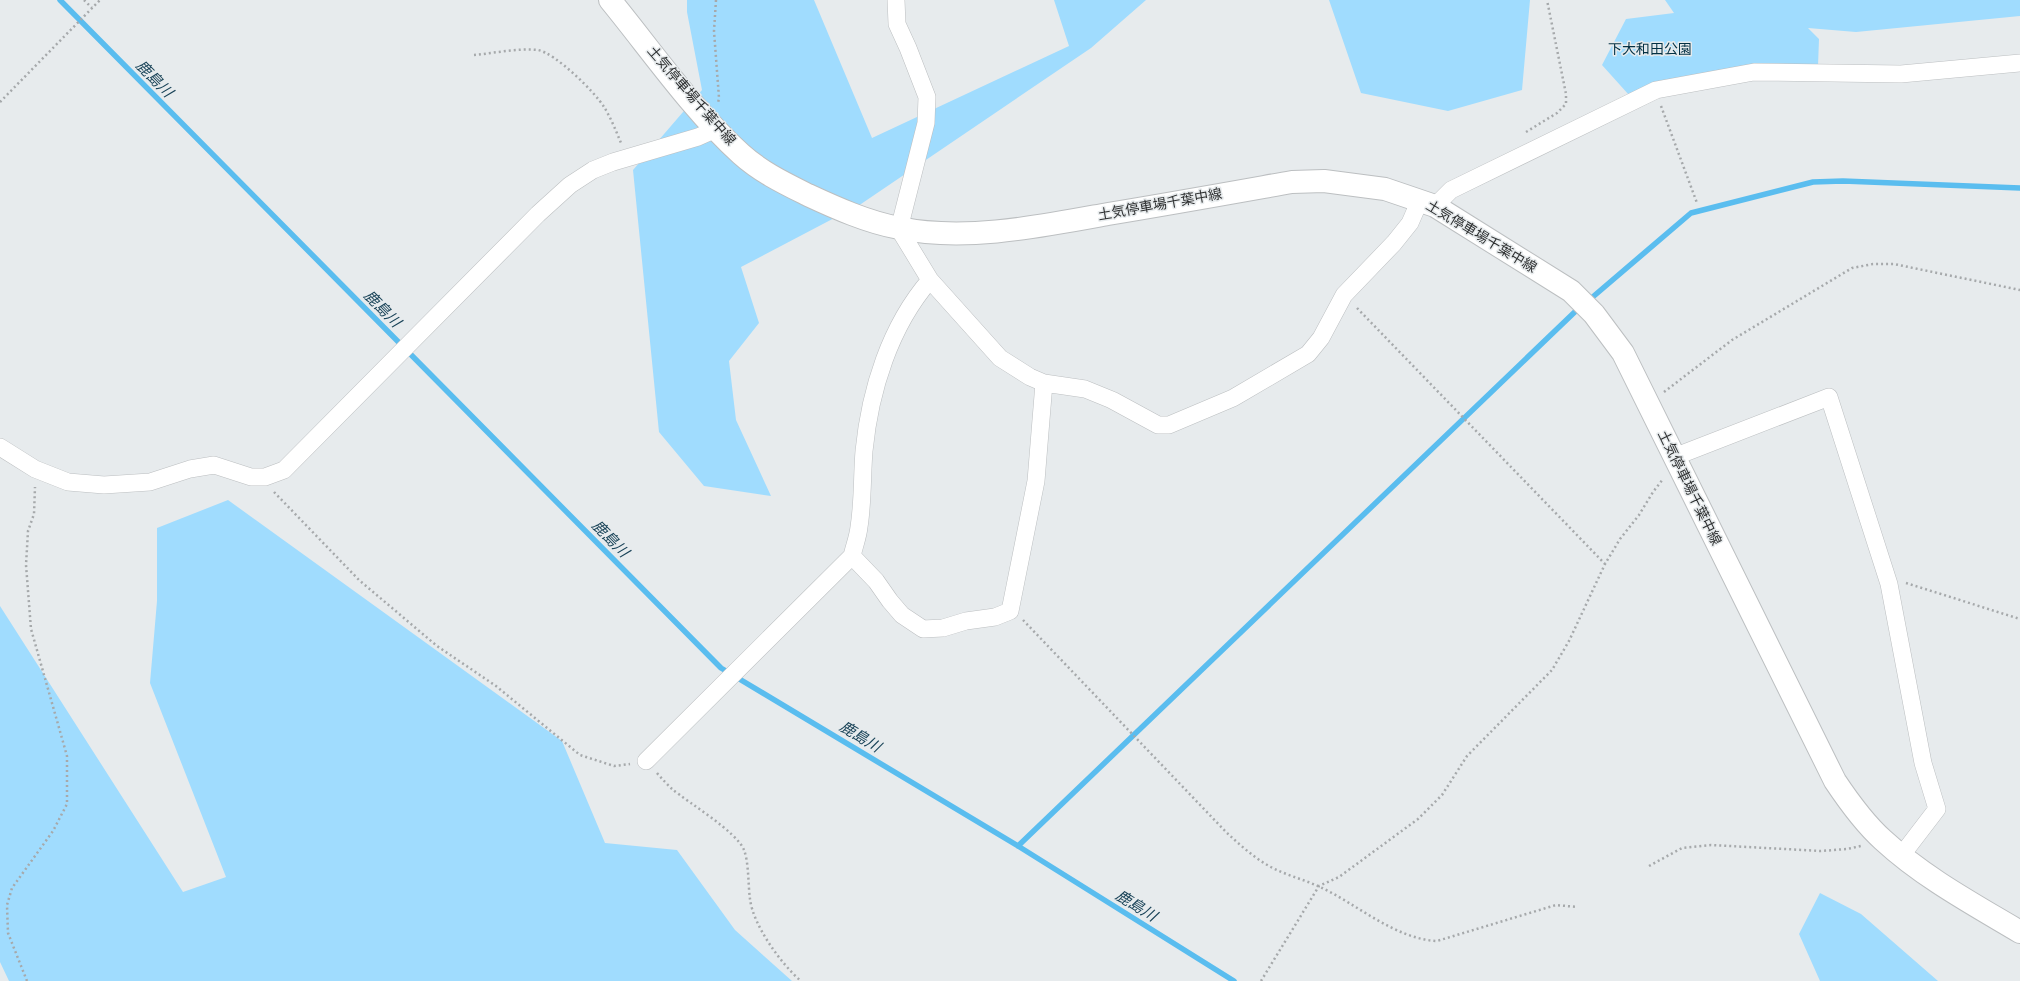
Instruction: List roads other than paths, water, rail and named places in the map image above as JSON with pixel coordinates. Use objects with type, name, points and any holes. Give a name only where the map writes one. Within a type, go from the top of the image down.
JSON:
[{"type":"main road","name":"土気停車場千葉中線","points":[[610,0],[711,124],[742,155],[775,179],[819,200],[867,220],[899,228],[936,232],[978,232],[1055,223],[1292,182],[1324,181],[1354,184],[1385,189],[1427,204],[1572,291],[1594,314],[1623,353],[1834,781],[1859,816],[1882,840],[1901,856],[1917,868],[2020,932]]},
{"type":"street","points":[[896,0],[897,24],[927,97],[926,123],[899,228],[930,280],[1000,358],[1030,377],[1044,383],[1085,389],[1112,400],[1158,425],[1169,425],[1233,398],[1308,354],[1321,338],[1344,295],[1394,243],[1427,204],[1452,190],[1656,90],[1754,72],[1901,74],[2020,63]]},
{"type":"street","points":[[0,447],[35,469],[68,482],[104,485],[150,482],[190,469],[214,464],[251,477],[265,477],[284,470],[538,214],[570,185],[593,170],[698,137],[711,124]]},
{"type":"street","points":[[646,761],[852,556],[859,528],[864,449],[878,376],[904,318],[918,294],[930,280]]},
{"type":"street","points":[[852,556],[876,581],[902,615],[923,629],[943,628],[995,617],[1010,611],[1036,481],[1044,383]]},
{"type":"street","points":[[1676,461],[1829,397],[1886,576],[1922,763],[1937,809],[1901,856]]},
{"type":"waterway","name":"鹿島川","points":[[60,0],[721,668],[1018,846],[1234,981]]},
{"type":"waterway","points":[[1588,301],[1691,213],[1813,182],[1843,181],[2020,188]]},
{"type":"waterway","points":[[1018,846],[1581,306]]},
{"type":"park label","name":"下大和田公園","points":[[1650,50]]}]
